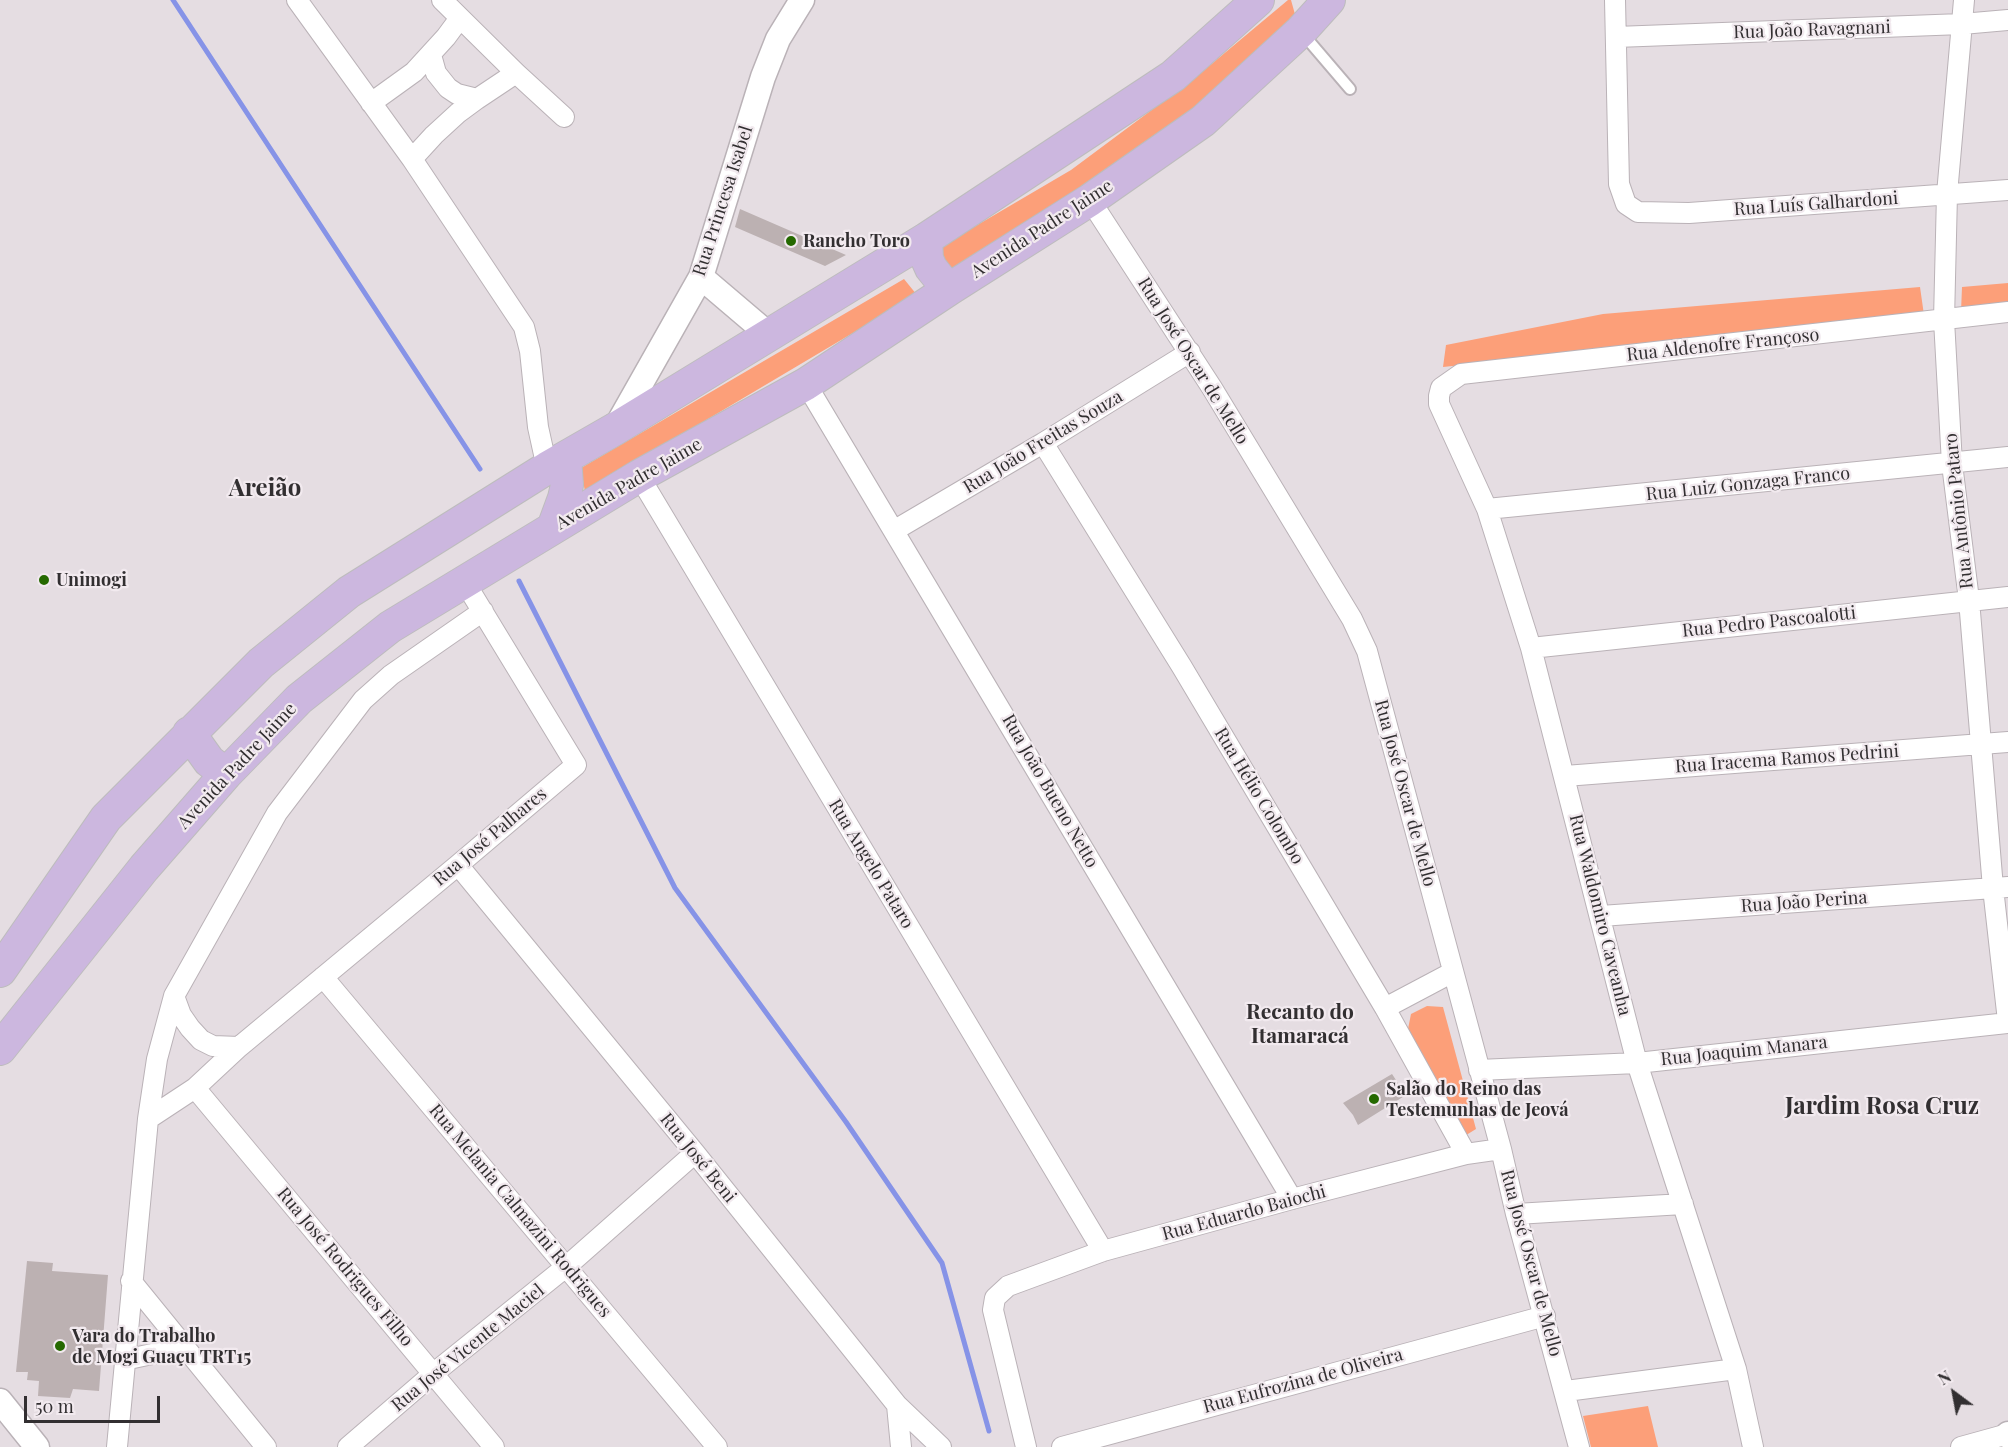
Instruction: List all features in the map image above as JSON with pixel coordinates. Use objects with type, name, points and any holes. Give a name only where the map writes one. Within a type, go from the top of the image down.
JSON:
[{"type":"main road","points":[[0,971],[106,818],[261,663],[350,592],[556,463],[926,238],[1173,76],[1258,0]]},
{"type":"main road","name":"Avenida Padre Jaime","points":[[0,1049],[144,868],[226,774],[299,699],[390,627],[639,476],[806,384],[1090,200],[1203,120],[1301,32],[1329,0]]},
{"type":"main road","points":[[926,238],[927,259],[931,268],[943,283],[951,288]]},
{"type":"main road","points":[[553,528],[567,485],[556,463]]},
{"type":"main road","points":[[189,734],[209,761],[226,774]]},
{"type":"street","points":[[297,0],[412,159],[524,327],[530,351],[538,427],[556,463]]},
{"type":"street","points":[[442,0],[564,117]]},
{"type":"street","name":"Rua Princesa Isabel","points":[[615,429],[700,277],[763,76],[778,39],[802,0]]},
{"type":"street","points":[[1614,0],[1616,37]]},
{"type":"street","name":"Rua Antônio Pataro","points":[[1964,0],[1947,195],[1944,320],[1952,464],[1969,600],[1979,745],[2000,888],[2008,1022]]},
{"type":"street","points":[[371,103],[401,83],[431,56],[460,18]]},
{"type":"street","name":"Rua João Ravagnani","points":[[1616,37],[1962,24],[2008,20]]},
{"type":"street","name":"Rua Luís Galhardoni","points":[[1616,37],[1619,184],[1626,204],[1638,213],[1689,213],[2008,190]]},
{"type":"street","points":[[431,56],[436,73],[448,88],[457,94],[477,99]]},
{"type":"street","points":[[412,159],[434,135],[477,99],[516,73]]},
{"type":"street","name":"Rua José Oscar de Mello","points":[[1090,200],[1190,352],[1352,619],[1367,651],[1501,1149],[1516,1214],[1566,1391],[1579,1447]]},
{"type":"street","points":[[700,277],[768,334]]},
{"type":"street","name":"Rua Aldenofre Françoso","points":[[1441,388],[1461,374],[2008,312]]},
{"type":"street","name":"Rua João Freitas Souza","points":[[895,531],[1190,352]]},
{"type":"street","name":"Rua João Bueno Netto","points":[[806,384],[1292,1199]]},
{"type":"street","name":"Rua Waldomiro Caveanha","points":[[1441,388],[1439,404],[1487,509],[1531,648],[1637,1063],[1736,1369],[1753,1447]]},
{"type":"street","name":"Rua Hélio Colombo","points":[[1043,443],[1182,667],[1385,1008],[1466,1154]]},
{"type":"street","name":"Rua Luiz Gonzaga Franco","points":[[1487,509],[2008,457]]},
{"type":"street","name":"Rua Angelo Pataro","points":[[639,476],[1103,1251]]},
{"type":"street","name":"Rua José Palhares","points":[[148,1119],[195,1088],[239,1047],[576,765],[464,581]]},
{"type":"street","name":"Rua Pedro Pascoalotti","points":[[1531,648],[2008,597]]},
{"type":"street","points":[[117,1447],[148,1119],[157,1059],[174,996],[277,813],[363,700],[391,675],[483,611]]},
{"type":"street","name":"Rua Iracema Ramos Pedrini","points":[[1565,776],[2008,742]]},
{"type":"street","name":"Rua José Beni","points":[[458,865],[695,1153],[897,1405],[941,1447]]},
{"type":"street","name":"Rua João Perina","points":[[1601,916],[2000,888]]},
{"type":"street","points":[[1385,1008],[1453,972]]},
{"type":"street","name":"Rua Melania Calmazini Rodrigues","points":[[323,977],[717,1447]]},
{"type":"street","points":[[174,996],[181,1015],[201,1040],[213,1046],[239,1047]]},
{"type":"street","name":"Rua Joaquim Manara","points":[[1479,1070],[1637,1063],[2008,1022]]},
{"type":"street","name":"Rua José Rodrigues Filho","points":[[195,1088],[494,1447]]},
{"type":"street","name":"Rua Eduardo Baiochi","points":[[1026,1447],[993,1310],[995,1298],[1008,1286],[1103,1251],[1466,1154],[1501,1149]]},
{"type":"street","name":"Rua José Vicente Maciel","points":[[348,1447],[434,1373],[567,1266],[695,1153]]},
{"type":"street","points":[[1516,1214],[1683,1204]]},
{"type":"street","points":[[131,1281],[266,1447]]},
{"type":"street","name":"Rua Eufrozina de Oliveira","points":[[1062,1447],[1545,1316]]},
{"type":"street","points":[[124,1360],[185,1347]]},
{"type":"street","points":[[1566,1391],[1736,1369]]},
{"type":"street","points":[[0,1401],[37,1447]]},
{"type":"street","points":[[897,1405],[901,1447]]},
{"type":"street","points":[[1961,1447],[2008,1435]]},
{"type":"lane","points":[[1301,32],[1350,90]]},
{"type":"shaded area","points":[[1288,0],[1291,0],[1296,18],[1200,111],[952,279],[933,251],[1071,170],[1196,77]]},
{"type":"shaded area","points":[[904,279],[917,295],[585,492],[581,468]]},
{"type":"shaded area","points":[[2008,283],[2008,306],[1961,312],[1962,287]]},
{"type":"shaded area","points":[[1920,287],[1924,315],[1443,367],[1446,345],[1603,314]]},
{"type":"shaded area","points":[[1427,1006],[1443,1007],[1476,1129],[1463,1137],[1408,1029],[1411,1014]]},
{"type":"shaded area","points":[[1648,1406],[1658,1447],[1591,1447],[1583,1416]]},
{"type":"building","name":"Rancho Toro","points":[[740,209],[846,255],[825,266],[735,227]]},
{"type":"building","name":"Salão do Reino das Testemunhas de Jeová","points":[[1392,1074],[1406,1095],[1358,1125],[1343,1103]]},
{"type":"building","name":"Vara do Trabalho de Mogi Guaçu TRT15","points":[[27,1261],[53,1263],[52,1271],[108,1275],[99,1391],[73,1389],[70,1398],[38,1396],[39,1381],[27,1380],[28,1372],[16,1372]]},
{"type":"waterway","points":[[173,0],[480,469]]},
{"type":"waterway","points":[[519,581],[675,888],[846,1122],[942,1263],[989,1431]]},
{"type":"place","name":"Rancho Toro","points":[[791,241]]},
{"type":"place","name":"Unimogi","points":[[44,580]]},
{"type":"place","name":"Salão do Reino das Testemunhas de Jeová","points":[[1374,1099]]},
{"type":"place","name":"Vara do Trabalho de Mogi Guaçu TRT15","points":[[60,1346]]},
{"type":"district","name":"Areião","points":[[265,489]]},
{"type":"district","name":"Recanto do Itamaracá","points":[[1300,1024]]},
{"type":"district","name":"Jardim Rosa Cruz","points":[[1882,1107]]}]
